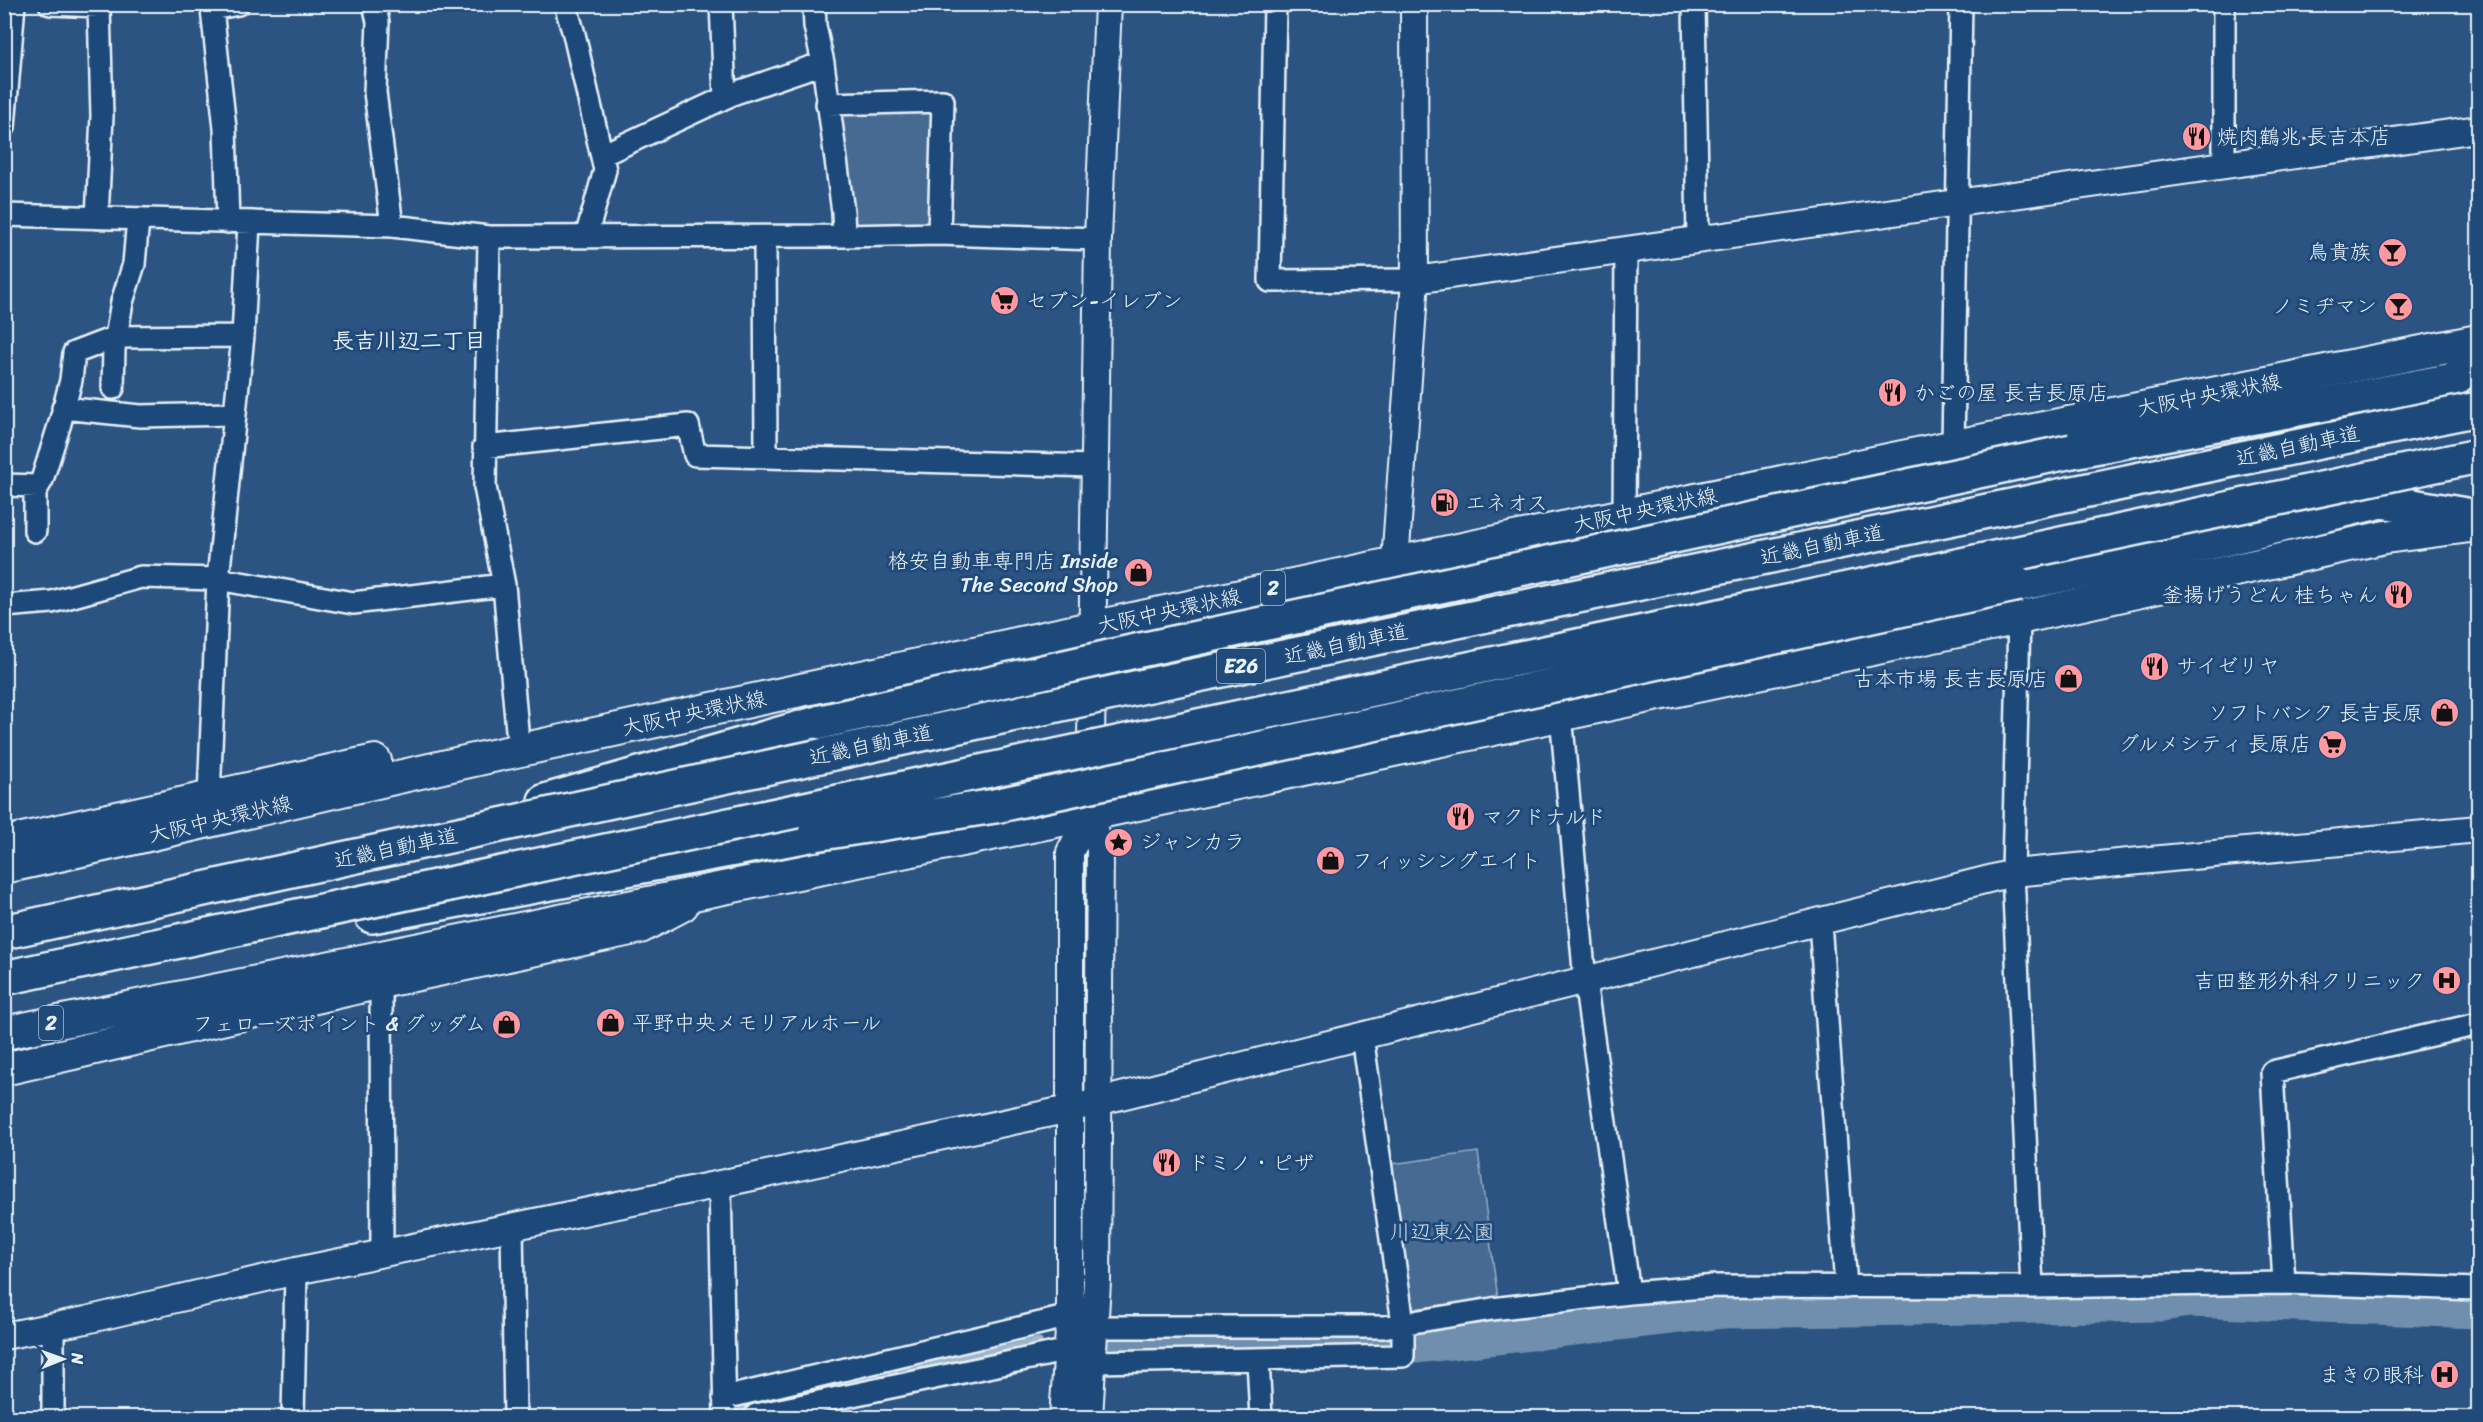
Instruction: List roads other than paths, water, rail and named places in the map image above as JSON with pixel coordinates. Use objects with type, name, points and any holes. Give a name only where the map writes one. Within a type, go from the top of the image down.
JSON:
[{"type":"highway","points":[[351,857],[833,720],[1131,652],[2072,451],[2453,380],[2478,359]]},
{"type":"highway","name":"近畿自動車道","points":[[4,932],[1140,687],[2478,409]]},
{"type":"highway","name":"E26","points":[[4,978],[2478,456]]},
{"type":"highway","points":[[74,963],[233,942],[815,834],[995,806],[2137,560],[2382,501],[2478,517]]},
{"type":"main road","name":"大阪中央環状線","points":[[4,867],[509,753],[1092,627],[1953,445],[2478,341]]},
{"type":"main road","name":"2","points":[[4,1033],[1090,814],[2019,618],[2385,537],[2478,525]]},
{"type":"main road","points":[[4,843],[553,723],[677,717]]},
{"type":"main road","points":[[4,1069],[381,982],[640,927],[715,888]]},
{"type":"street","points":[[4,127],[14,4]]},
{"type":"street","points":[[50,4],[99,6],[102,116],[97,218]]},
{"type":"street","points":[[209,797],[218,579],[233,414],[243,336],[238,223],[212,9],[238,4]]},
{"type":"street","points":[[374,4],[378,22],[375,92],[392,226]]},
{"type":"street","points":[[564,4],[574,34],[605,170],[586,237]]},
{"type":"street","points":[[722,4],[726,98]]},
{"type":"street","points":[[814,4],[815,26],[823,63],[843,212],[844,236]]},
{"type":"street","points":[[1089,1418],[1096,1327],[1100,849],[1090,814],[1094,466],[1098,238],[1108,4]]},
{"type":"street","points":[[1275,4],[1270,281],[1415,280],[2478,129]]},
{"type":"street","points":[[1395,563],[1415,280],[1414,4]]},
{"type":"street","points":[[1694,4],[1698,240]]},
{"type":"street","points":[[1953,445],[1961,4]]},
{"type":"street","points":[[2224,4],[2224,165]]},
{"type":"street","points":[[602,156],[726,98],[823,63]]},
{"type":"street","points":[[827,104],[943,101],[939,234]]},
{"type":"street","points":[[4,215],[392,226],[489,237],[765,237],[939,234],[1098,238]]},
{"type":"street","points":[[113,388],[116,338],[122,302],[134,264],[138,219]]},
{"type":"street","points":[[489,237],[484,487],[504,585],[517,730]]},
{"type":"street","points":[[765,237],[766,457]]},
{"type":"street","points":[[1624,515],[1626,250]]},
{"type":"street","points":[[35,531],[35,492],[71,380],[74,353],[116,338],[243,336]]},
{"type":"street","points":[[63,408],[140,416],[233,414]]},
{"type":"street","points":[[484,447],[688,425],[695,455],[1094,466]]},
{"type":"street","points":[[4,485],[38,486]]},
{"type":"street","points":[[4,606],[52,602],[141,577],[218,579],[353,603],[504,585]]},
{"type":"street","points":[[2019,618],[2013,873],[2032,1287]]},
{"type":"street","points":[[1561,714],[1585,981],[1629,1293]]},
{"type":"street","points":[[1063,1418],[1070,1316],[1070,852],[1090,814]]},
{"type":"street","points":[[4,1336],[53,1327],[296,1271],[720,1184],[1069,1109],[2013,873],[2478,829]]},
{"type":"street","points":[[1820,922],[1846,1287]]},
{"type":"street","points":[[381,982],[381,1253]]},
{"type":"street","points":[[2284,1283],[2272,1072],[2478,1024]]},
{"type":"street","points":[[1094,1362],[1403,1356],[1403,1323],[1362,1036]]},
{"type":"street","points":[[720,1184],[725,1408],[1070,1316]]},
{"type":"street","points":[[512,1226],[515,1418]]},
{"type":"street","points":[[293,1418],[296,1271]]},
{"type":"street","points":[[1096,1327],[1383,1327],[1492,1309],[1629,1293],[1716,1286],[2032,1287],[2284,1283],[2478,1288]]},
{"type":"street","points":[[53,1327],[53,1418]]},
{"type":"street","points":[[756,1418],[756,1415],[830,1409],[1069,1350]]},
{"type":"street","points":[[1258,1359],[1261,1418]]},
{"type":"waterway","points":[[1417,1344],[1724,1309],[2162,1302],[2189,1298],[2478,1309]]},
{"type":"waterway","points":[[735,1418],[743,1408],[794,1394],[1039,1341]]},
{"type":"waterway","points":[[1118,1342],[1385,1344]]},
{"type":"place","name":"焼肉鶴兆 長吉本店","points":[[2196,137]]},
{"type":"place","name":"鳥貴族","points":[[2392,252]]},
{"type":"place","name":"セブン-イレブン","points":[[1005,301]]},
{"type":"place","name":"ノミヂマン","points":[[2398,306]]},
{"type":"place","name":"かごの屋 長吉長原店","points":[[1893,393]]},
{"type":"place","name":"エネオス","points":[[1444,503]]},
{"type":"place","name":"格安自動車専門店 Inside The Second Shop","points":[[1139,573]]},
{"type":"place","name":"釜揚げうどん 桂ちゃん","points":[[2399,595]]},
{"type":"place","name":"サイゼリヤ","points":[[2155,666]]},
{"type":"place","name":"古本市場 長吉長原店","points":[[2069,679]]},
{"type":"place","name":"ソフトバンク 長吉長原","points":[[2444,713]]},
{"type":"place","name":"グルメシティ 長原店","points":[[2332,744]]},
{"type":"place","name":"マクドナルド","points":[[1461,817]]},
{"type":"place","name":"ジャンカラ","points":[[1119,842]]},
{"type":"place","name":"フィッシングエイト","points":[[1331,861]]},
{"type":"place","name":"吉田整形外科クリニック","points":[[2446,981]]},
{"type":"place","name":"平野中央メモリアルホール","points":[[611,1023]]},
{"type":"place","name":"フェローズポイント & グッダム","points":[[507,1024]]},
{"type":"place","name":"ドミノ・ピザ","points":[[1167,1163]]},
{"type":"place","name":"まきの眼科","points":[[2445,1375]]},
{"type":"district","name":"長吉川辺二丁目","points":[[409,340]]},
{"type":"park label","name":"川辺東公園","points":[[1442,1232]]}]
